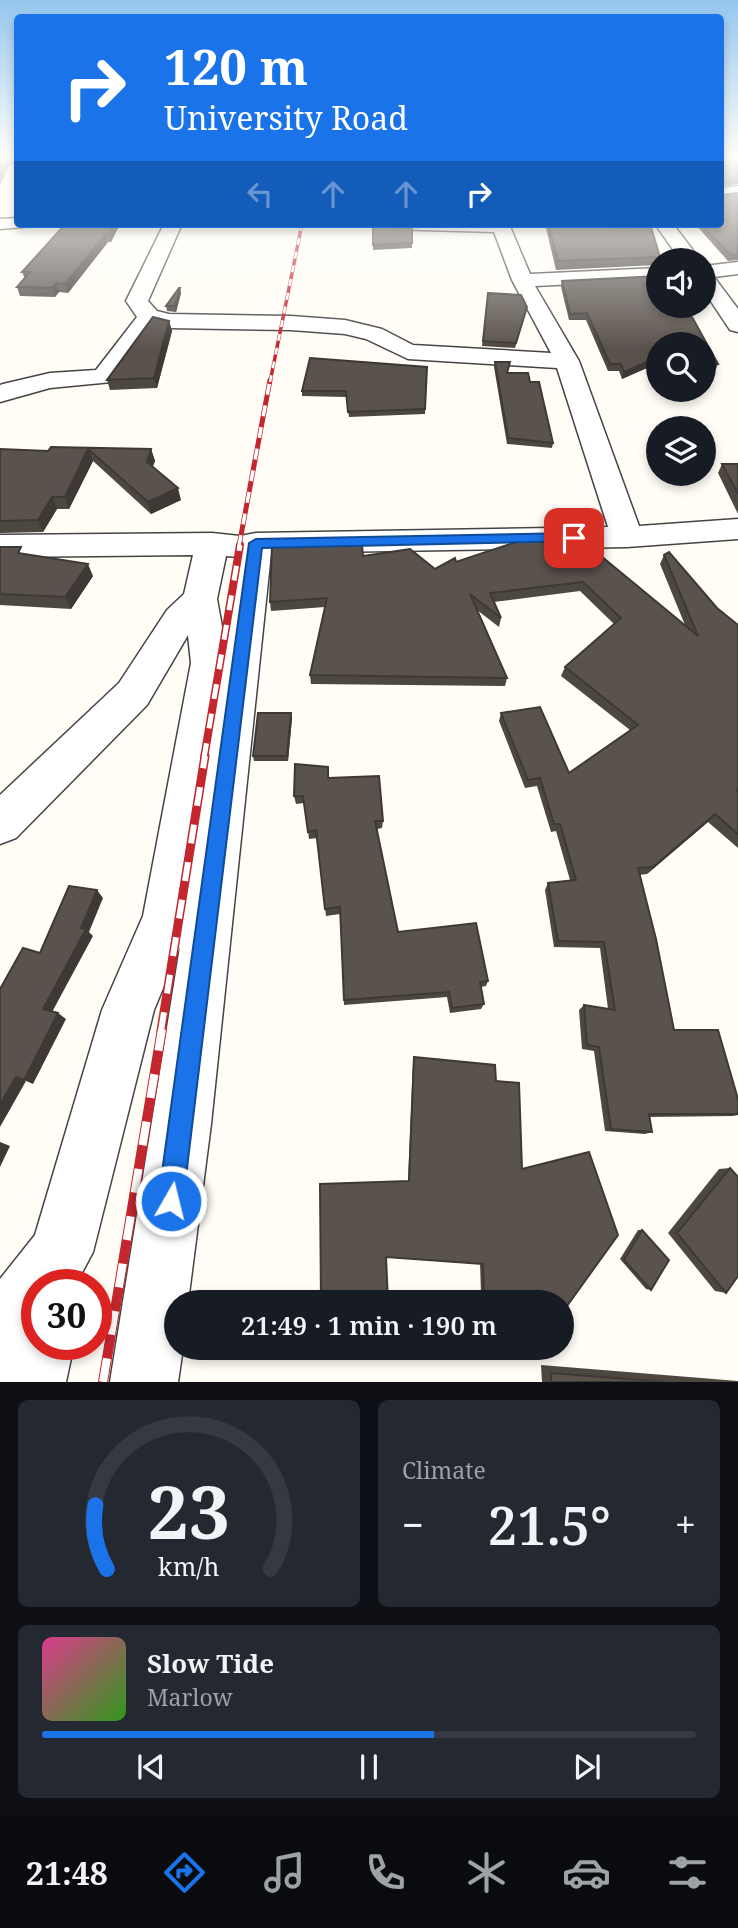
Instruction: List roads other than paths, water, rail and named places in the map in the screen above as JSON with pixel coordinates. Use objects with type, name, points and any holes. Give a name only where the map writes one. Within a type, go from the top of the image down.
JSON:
[{"type":"street","points":[[171,228],[137,301],[140,309],[149,316],[169,321],[291,323],[345,327],[374,334],[408,352],[567,361]]},
{"type":"street","points":[[501,228],[522,281],[567,361],[627,537]]},
{"type":"street","points":[[667,228],[682,248]]},
{"type":"street","points":[[716,273],[738,268]]},
{"type":"street","points":[[522,281],[646,275]]},
{"type":"street","points":[[716,293],[738,325]]},
{"type":"street","points":[[0,394],[39,382],[74,377],[103,377],[149,316]]},
{"type":"street","points":[[0,546],[236,545],[627,537],[738,529]]},
{"type":"street","points":[[0,824],[133,694],[179,619],[200,599],[236,545]]},
{"type":"street","points":[[144,1382],[182,1124],[236,545]]},
{"type":"street","points":[[0,1333],[58,1268],[128,1010],[167,918],[210,663],[200,599]]},
{"type":"street","points":[[32,1382],[37,1360]]},
{"type":"railway","points":[[270,382],[301,228]]},
{"type":"railway","points":[[239,546],[270,380]]},
{"type":"railway","points":[[204,758],[240,545]]},
{"type":"railway","points":[[161,1031],[205,756]]},
{"type":"railway","points":[[103,1382],[162,1029]]}]
